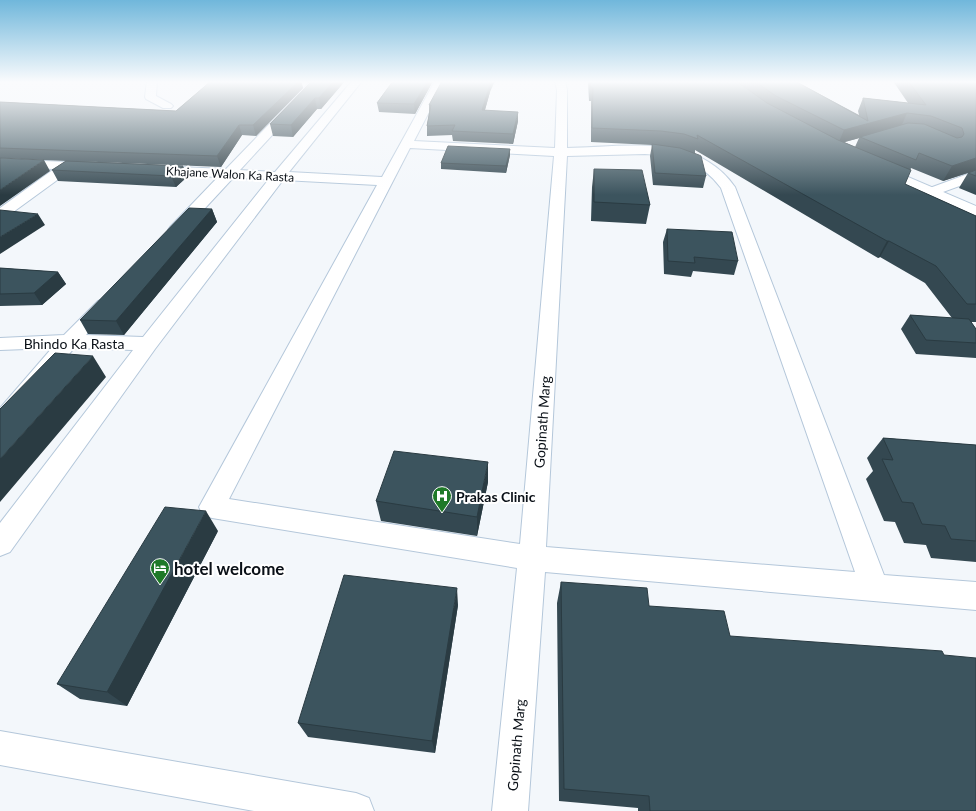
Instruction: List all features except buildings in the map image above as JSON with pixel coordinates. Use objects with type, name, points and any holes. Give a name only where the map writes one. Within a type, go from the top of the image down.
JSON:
[{"type":"main road","points":[[166,241],[230,174],[278,119]]},
{"type":"main road","points":[[0,544],[148,344],[279,176],[326,119]]},
{"type":"main road","points":[[420,119],[212,508],[532,558],[976,596]]},
{"type":"main road","name":"Gopinath Marg","points":[[510,811],[532,558],[561,152],[562,119]]},
{"type":"main road","points":[[407,144],[561,152],[650,150],[670,152],[690,157],[714,169],[728,187],[875,588]]},
{"type":"main road","points":[[0,163],[99,168]]},
{"type":"main road","points":[[871,165],[976,212]]},
{"type":"main road","points":[[0,214],[68,166]]},
{"type":"main road","name":"Khajane Walon Ka Rasta","points":[[145,170],[387,181]]},
{"type":"main road","points":[[932,192],[976,175]]},
{"type":"main road","points":[[0,422],[69,341],[112,297]]},
{"type":"main road","name":"Bhindo Ka Rasta","points":[[0,344],[69,341],[148,344]]},
{"type":"main road","points":[[0,748],[356,811]]},
{"type":"place","name":"Prakas Clinic","points":[[442,513]]},
{"type":"place","name":"hotel welcome","points":[[160,585]]}]
